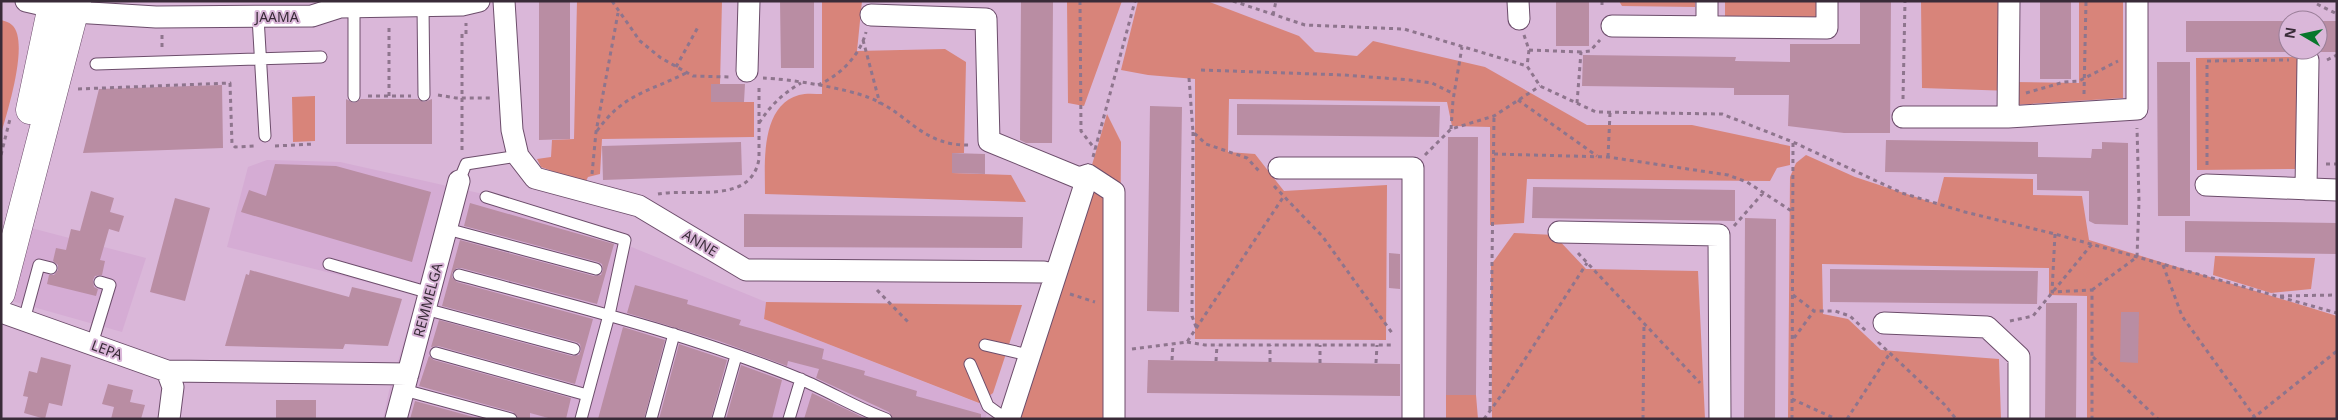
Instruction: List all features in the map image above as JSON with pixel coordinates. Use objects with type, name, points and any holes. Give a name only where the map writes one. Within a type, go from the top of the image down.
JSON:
[{"type":"main road","points":[[1,235],[17,178],[56,5]]},
{"type":"main road","points":[[1,292],[56,5]]},
{"type":"street","name":"ANNE","points":[[504,1],[512,130],[518,156],[535,178],[639,206],[746,270],[1044,272],[1058,284]]},
{"type":"street","points":[[739,74],[749,1]]},
{"type":"street","points":[[1707,1],[1707,27]]},
{"type":"street","points":[[1612,26],[1827,28],[1827,1]]},
{"type":"street","points":[[2008,107],[2009,1]]},
{"type":"street","points":[[1903,117],[2008,107],[2086,112],[2137,109],[2137,1]]},
{"type":"street","name":"JAAMA","points":[[56,5],[156,17],[312,16],[340,7],[423,6],[472,3]]},
{"type":"street","points":[[870,15],[986,19],[989,141],[1078,178],[1088,175],[1114,192],[1114,419]]},
{"type":"street","points":[[2206,184],[2323,190],[2317,65]]},
{"type":"street","points":[[1272,176],[1413,168],[1413,419]]},
{"type":"street","points":[[1007,419],[1029,355],[1058,284],[1088,175]]},
{"type":"street","name":"REMMELGA","points":[[396,419],[461,177]]},
{"type":"street","points":[[1559,232],[1719,235],[1720,411]]},
{"type":"street","name":"LEPA","points":[[1,312],[167,372],[406,382]]},
{"type":"street","points":[[1875,331],[1987,327],[2019,357],[2019,419]]},
{"type":"street","points":[[167,372],[173,387],[169,419]]},
{"type":"lane","points":[[423,6],[424,96]]},
{"type":"lane","points":[[354,7],[354,96]]},
{"type":"lane","points":[[258,16],[264,136]]},
{"type":"lane","points":[[96,64],[321,57]]},
{"type":"lane","points":[[461,177],[466,164],[518,156]]},
{"type":"lane","points":[[486,198],[625,240],[609,315],[581,419]]},
{"type":"lane","points":[[447,229],[596,270]]},
{"type":"lane","points":[[328,264],[428,301],[574,349]]},
{"type":"lane","points":[[24,320],[39,265],[51,268]]},
{"type":"lane","points":[[460,275],[674,334],[801,379],[862,415],[886,419]]},
{"type":"lane","points":[[92,344],[110,285],[100,282]]},
{"type":"lane","points":[[651,419],[674,334]]},
{"type":"lane","points":[[985,345],[1029,355]]},
{"type":"lane","points":[[436,353],[588,395]]},
{"type":"lane","points":[[718,419],[736,356]]},
{"type":"lane","points":[[970,364],[988,406],[1007,419]]},
{"type":"lane","points":[[789,419],[801,379]]},
{"type":"lane","points":[[406,382],[510,419]]},
{"type":"path","points":[[612,1],[640,41],[676,67],[693,76],[739,74]]},
{"type":"path","points":[[1080,1],[1081,131],[1095,149]]},
{"type":"path","points":[[1088,175],[1135,1]]},
{"type":"path","points":[[1233,1],[1243,2],[1273,15],[1305,25],[1404,29],[1527,66]]},
{"type":"path","points":[[1273,15],[1276,1]]},
{"type":"path","points":[[1903,117],[1905,1]]},
{"type":"path","points":[[2086,1],[2083,79],[2086,112]]},
{"type":"path","points":[[461,177],[462,34],[466,34],[472,3]]},
{"type":"path","points":[[2317,4],[2337,14]]},
{"type":"path","points":[[389,6],[389,96]]},
{"type":"path","points":[[1519,10],[1529,50],[1527,66],[1540,86],[1596,112],[1722,114],[1793,142],[1902,193],[1965,212],[2092,244],[2337,313]]},
{"type":"path","points":[[593,194],[592,164],[596,132],[618,12]]},
{"type":"path","points":[[817,85],[840,73],[863,40],[870,15]]},
{"type":"path","points":[[1529,50],[1590,51],[1612,26]]},
{"type":"path","points":[[676,67],[698,28]]},
{"type":"path","points":[[863,40],[880,104]]},
{"type":"path","points":[[1451,128],[1454,94],[1462,47]]},
{"type":"path","points":[[2008,107],[2083,79],[2137,51]]},
{"type":"path","points":[[1577,103],[1580,52]]},
{"type":"path","points":[[2206,184],[2207,61],[2317,65],[2337,55]]},
{"type":"path","points":[[1201,70],[1344,75],[1410,80],[1432,83],[1454,94]]},
{"type":"path","points":[[596,132],[608,114],[619,105],[687,73]]},
{"type":"path","points":[[656,195],[674,192],[722,192],[745,185],[753,178],[757,170],[759,78],[817,85],[869,98],[929,137],[944,143],[969,145],[996,144]]},
{"type":"path","points":[[1189,78],[1193,132],[1192,316],[1196,327]]},
{"type":"path","points":[[71,90],[230,83]]},
{"type":"path","points":[[759,124],[777,100],[801,83]]},
{"type":"path","points":[[1413,168],[1451,128],[1494,116],[1540,86]]},
{"type":"path","points":[[354,96],[510,98]]},
{"type":"path","points":[[1518,100],[1598,156]]},
{"type":"path","points":[[2137,109],[2137,257]]},
{"type":"path","points":[[1608,157],[1610,113]]},
{"type":"path","points":[[1490,410],[1494,116]]},
{"type":"path","points":[[1193,132],[1206,144],[1247,158],[1272,176],[1284,196],[1323,237],[1414,362]]},
{"type":"path","points":[[1792,419],[1793,142]]},
{"type":"path","points":[[1494,154],[1598,156],[1728,175],[1747,182],[1793,212]]},
{"type":"path","points":[[2323,190],[2326,154]]},
{"type":"path","points":[[2326,164],[2337,164]]},
{"type":"path","points":[[1719,235],[1737,224],[1763,192]]},
{"type":"path","points":[[1187,342],[1284,196]]},
{"type":"path","points":[[1559,232],[1644,324],[1720,411]]},
{"type":"path","points":[[2052,292],[2055,234]]},
{"type":"path","points":[[1987,327],[2033,316],[2092,244]]},
{"type":"path","points":[[2052,292],[2092,290],[2137,257]]},
{"type":"path","points":[[1484,419],[1587,262]]},
{"type":"path","points":[[2162,264],[2182,316],[2254,418],[2337,351]]},
{"type":"path","points":[[874,271],[878,292],[910,324]]},
{"type":"path","points":[[1058,284],[1115,308]]},
{"type":"path","points":[[2092,290],[2092,419]]},
{"type":"path","points":[[1793,295],[1814,311],[1835,311],[1850,316],[1875,331],[1890,353],[1956,419]]},
{"type":"path","points":[[2277,296],[2337,295]]},
{"type":"path","points":[[1792,340],[1814,311]]},
{"type":"path","points":[[1643,419],[1644,324]]},
{"type":"path","points":[[1115,352],[1187,342],[1217,345],[1401,345]]},
{"type":"path","points":[[1172,344],[1172,360]]},
{"type":"path","points":[[1376,363],[1377,344]]},
{"type":"path","points":[[1216,361],[1217,345]]},
{"type":"path","points":[[1270,345],[1270,362]]},
{"type":"path","points":[[1320,345],[1320,363]]},
{"type":"path","points":[[1847,419],[1890,353]]},
{"type":"path","points":[[2092,356],[2158,419]]},
{"type":"path","points":[[1792,400],[1836,419]]},
{"type":"shaded area","points":[[577,1],[722,1],[720,84],[711,102],[754,102],[754,137],[602,139],[600,174],[588,177],[585,183],[541,167],[537,159],[551,157],[552,140],[574,139]]},
{"type":"shaded area","points":[[822,1],[862,1],[857,51],[945,49],[966,62],[964,153],[952,153],[952,173],[1011,175],[1026,202],[765,194],[767,137],[777,111],[786,101],[799,95],[822,94]]},
{"type":"shaded area","points":[[1067,1],[1122,1],[1084,106],[1068,103]]},
{"type":"shaded area","points":[[1138,1],[1207,1],[1299,36],[1315,52],[1357,56],[1373,41],[1485,67],[1587,125],[1692,125],[1790,146],[1790,165],[1777,168],[1770,181],[1527,179],[1524,223],[1490,225],[1490,127],[1452,126],[1447,102],[1229,99],[1228,152],[1255,154],[1284,191],[1387,185],[1386,340],[1195,339],[1195,79],[1148,75],[1121,70]]},
{"type":"shaded area","points":[[1619,1],[1695,1],[1695,7],[1622,6]]},
{"type":"shaded area","points":[[1725,1],[1820,1],[1820,18],[1725,19]]},
{"type":"shaded area","points":[[1921,1],[2013,1],[2013,82],[2079,83],[2079,1],[2123,1],[2123,98],[2013,105],[2012,91],[1922,88]]},
{"type":"shaded area","points":[[1,20],[12,25],[17,33],[19,46],[12,95],[1,134]]},
{"type":"shaded area","points":[[2278,57],[2278,60],[2298,60],[2298,169],[2197,170],[2196,58]]},
{"type":"shaded area","points":[[315,96],[315,141],[293,142],[292,97]]},
{"type":"shaded area","points":[[1107,114],[1121,142],[1119,419],[1017,419]]},
{"type":"shaded area","points":[[1806,155],[1855,177],[1937,204],[1944,177],[2033,179],[2033,195],[2082,196],[2089,240],[2337,316],[2337,419],[2087,419],[2087,296],[2049,295],[2049,268],[1822,264],[1823,314],[1848,319],[1881,350],[1999,359],[2001,419],[1788,419],[1790,177],[1796,163]]},
{"type":"shaded area","points":[[267,160],[340,162],[524,203],[766,302],[764,319],[978,403],[993,393],[985,419],[383,419],[389,391],[418,295],[227,247],[248,167]]},
{"type":"shaded area","points":[[31,228],[146,258],[122,332],[12,301]]},
{"type":"shaded area","points":[[1514,233],[1554,235],[1586,269],[1698,271],[1705,419],[1492,419],[1491,265]]},
{"type":"shaded area","points":[[2215,256],[2315,258],[2311,289],[2271,293],[2213,275]]},
{"type":"shaded area","points":[[766,302],[1022,305],[993,393],[979,403],[764,319]]},
{"type":"shaded area","points":[[1446,395],[1476,395],[1478,419],[1446,419]]},
{"type":"building","points":[[539,1],[570,1],[570,139],[539,140]]},
{"type":"building","points":[[780,1],[814,1],[814,68],[781,68]]},
{"type":"building","points":[[1021,1],[1053,1],[1052,143],[1026,143],[1020,140]]},
{"type":"building","points":[[1556,1],[1589,1],[1589,46],[1556,46]]},
{"type":"building","points":[[1860,1],[1891,1],[1890,133],[1844,133],[1788,126],[1789,95],[1734,95],[1734,88],[1582,86],[1583,55],[1736,57],[1735,61],[1790,62],[1790,44],[1860,44]]},
{"type":"building","points":[[2040,1],[2071,1],[2071,79],[2040,79]]},
{"type":"building","points":[[2186,21],[2278,21],[2278,52],[2186,52]]},
{"type":"building","points":[[2328,21],[2336,21],[2336,52],[2328,52]]},
{"type":"building","points":[[2157,62],[2190,62],[2190,216],[2158,216]]},
{"type":"building","points":[[711,84],[745,84],[744,102],[711,102]]},
{"type":"building","points":[[222,85],[223,148],[83,153],[99,89]]},
{"type":"building","points":[[346,99],[354,103],[361,99],[418,99],[424,102],[432,99],[432,144],[346,144]]},
{"type":"building","points":[[1237,104],[1440,106],[1439,137],[1237,135]]},
{"type":"building","points":[[1150,106],[1182,107],[1179,312],[1147,311]]},
{"type":"building","points":[[1448,137],[1478,137],[1476,395],[1446,395]]},
{"type":"building","points":[[1886,140],[2038,142],[2038,157],[2091,158],[2092,149],[2102,149],[2102,142],[2128,143],[2128,225],[2095,224],[2089,221],[2089,191],[2037,190],[2037,174],[1885,172]]},
{"type":"building","points":[[741,142],[742,175],[603,180],[602,146]]},
{"type":"building","points":[[952,153],[985,154],[985,174],[952,173]]},
{"type":"building","points":[[275,164],[336,166],[431,192],[412,262],[241,212],[249,190],[266,196]]},
{"type":"building","points":[[1533,187],[1735,190],[1735,221],[1532,218]]},
{"type":"building","points":[[91,191],[114,198],[110,212],[124,216],[119,232],[109,229],[100,260],[105,261],[102,275],[95,276],[93,280],[94,287],[98,289],[96,296],[47,284],[49,275],[54,275],[58,270],[58,265],[53,261],[56,248],[66,250],[71,229],[80,231]]},
{"type":"building","points":[[175,198],[210,208],[185,301],[150,292]]},
{"type":"building","points":[[470,203],[614,244],[597,304],[461,268],[457,268],[452,273],[452,277],[457,282],[593,319],[575,384],[438,346],[431,347],[439,320],[572,356],[579,355],[581,350],[580,344],[576,342],[442,306],[460,240],[594,276],[601,275],[603,270],[602,264],[598,262],[464,226]]},
{"type":"building","points":[[744,214],[1023,217],[1022,248],[744,247]]},
{"type":"building","points":[[1745,218],[1776,219],[1775,419],[1744,419]]},
{"type":"building","points":[[2185,221],[2337,223],[2337,254],[2185,252]]},
{"type":"building","points":[[1389,253],[1400,254],[1400,289],[1389,288]]},
{"type":"building","points":[[1830,269],[2038,271],[2037,304],[1830,302]]},
{"type":"building","points":[[250,270],[349,297],[352,287],[402,299],[388,346],[345,344],[343,349],[225,346],[246,274],[249,275]]},
{"type":"building","points":[[635,285],[688,300],[687,304],[741,320],[739,325],[824,349],[822,359],[865,371],[864,375],[917,391],[916,396],[981,414],[981,419],[893,419],[889,412],[816,378],[819,369],[788,361],[787,366],[719,341],[627,313]]},
{"type":"building","points":[[2046,303],[2077,303],[2076,419],[2045,419]]},
{"type":"building","points":[[2121,312],[2139,312],[2138,363],[2120,362]]},
{"type":"building","points":[[623,327],[665,340],[644,419],[598,419]]},
{"type":"building","points":[[679,344],[727,360],[711,419],[659,419]]},
{"type":"building","points":[[429,356],[434,360],[571,398],[566,419],[552,419],[530,413],[530,419],[518,419],[513,412],[419,386]]},
{"type":"building","points":[[41,357],[71,365],[62,406],[49,403],[45,419],[24,413],[28,397],[23,396],[29,371],[37,373]]},
{"type":"building","points":[[1148,360],[1400,364],[1400,396],[1147,393]]},
{"type":"building","points":[[741,365],[782,380],[772,419],[726,419]]},
{"type":"building","points":[[108,384],[133,390],[130,402],[145,405],[141,419],[111,419],[114,407],[102,404]]},
{"type":"building","points":[[812,393],[850,411],[866,419],[804,419]]},
{"type":"building","points":[[276,400],[316,400],[316,419],[276,419]]},
{"type":"building","points":[[415,401],[481,419],[410,419]]}]
